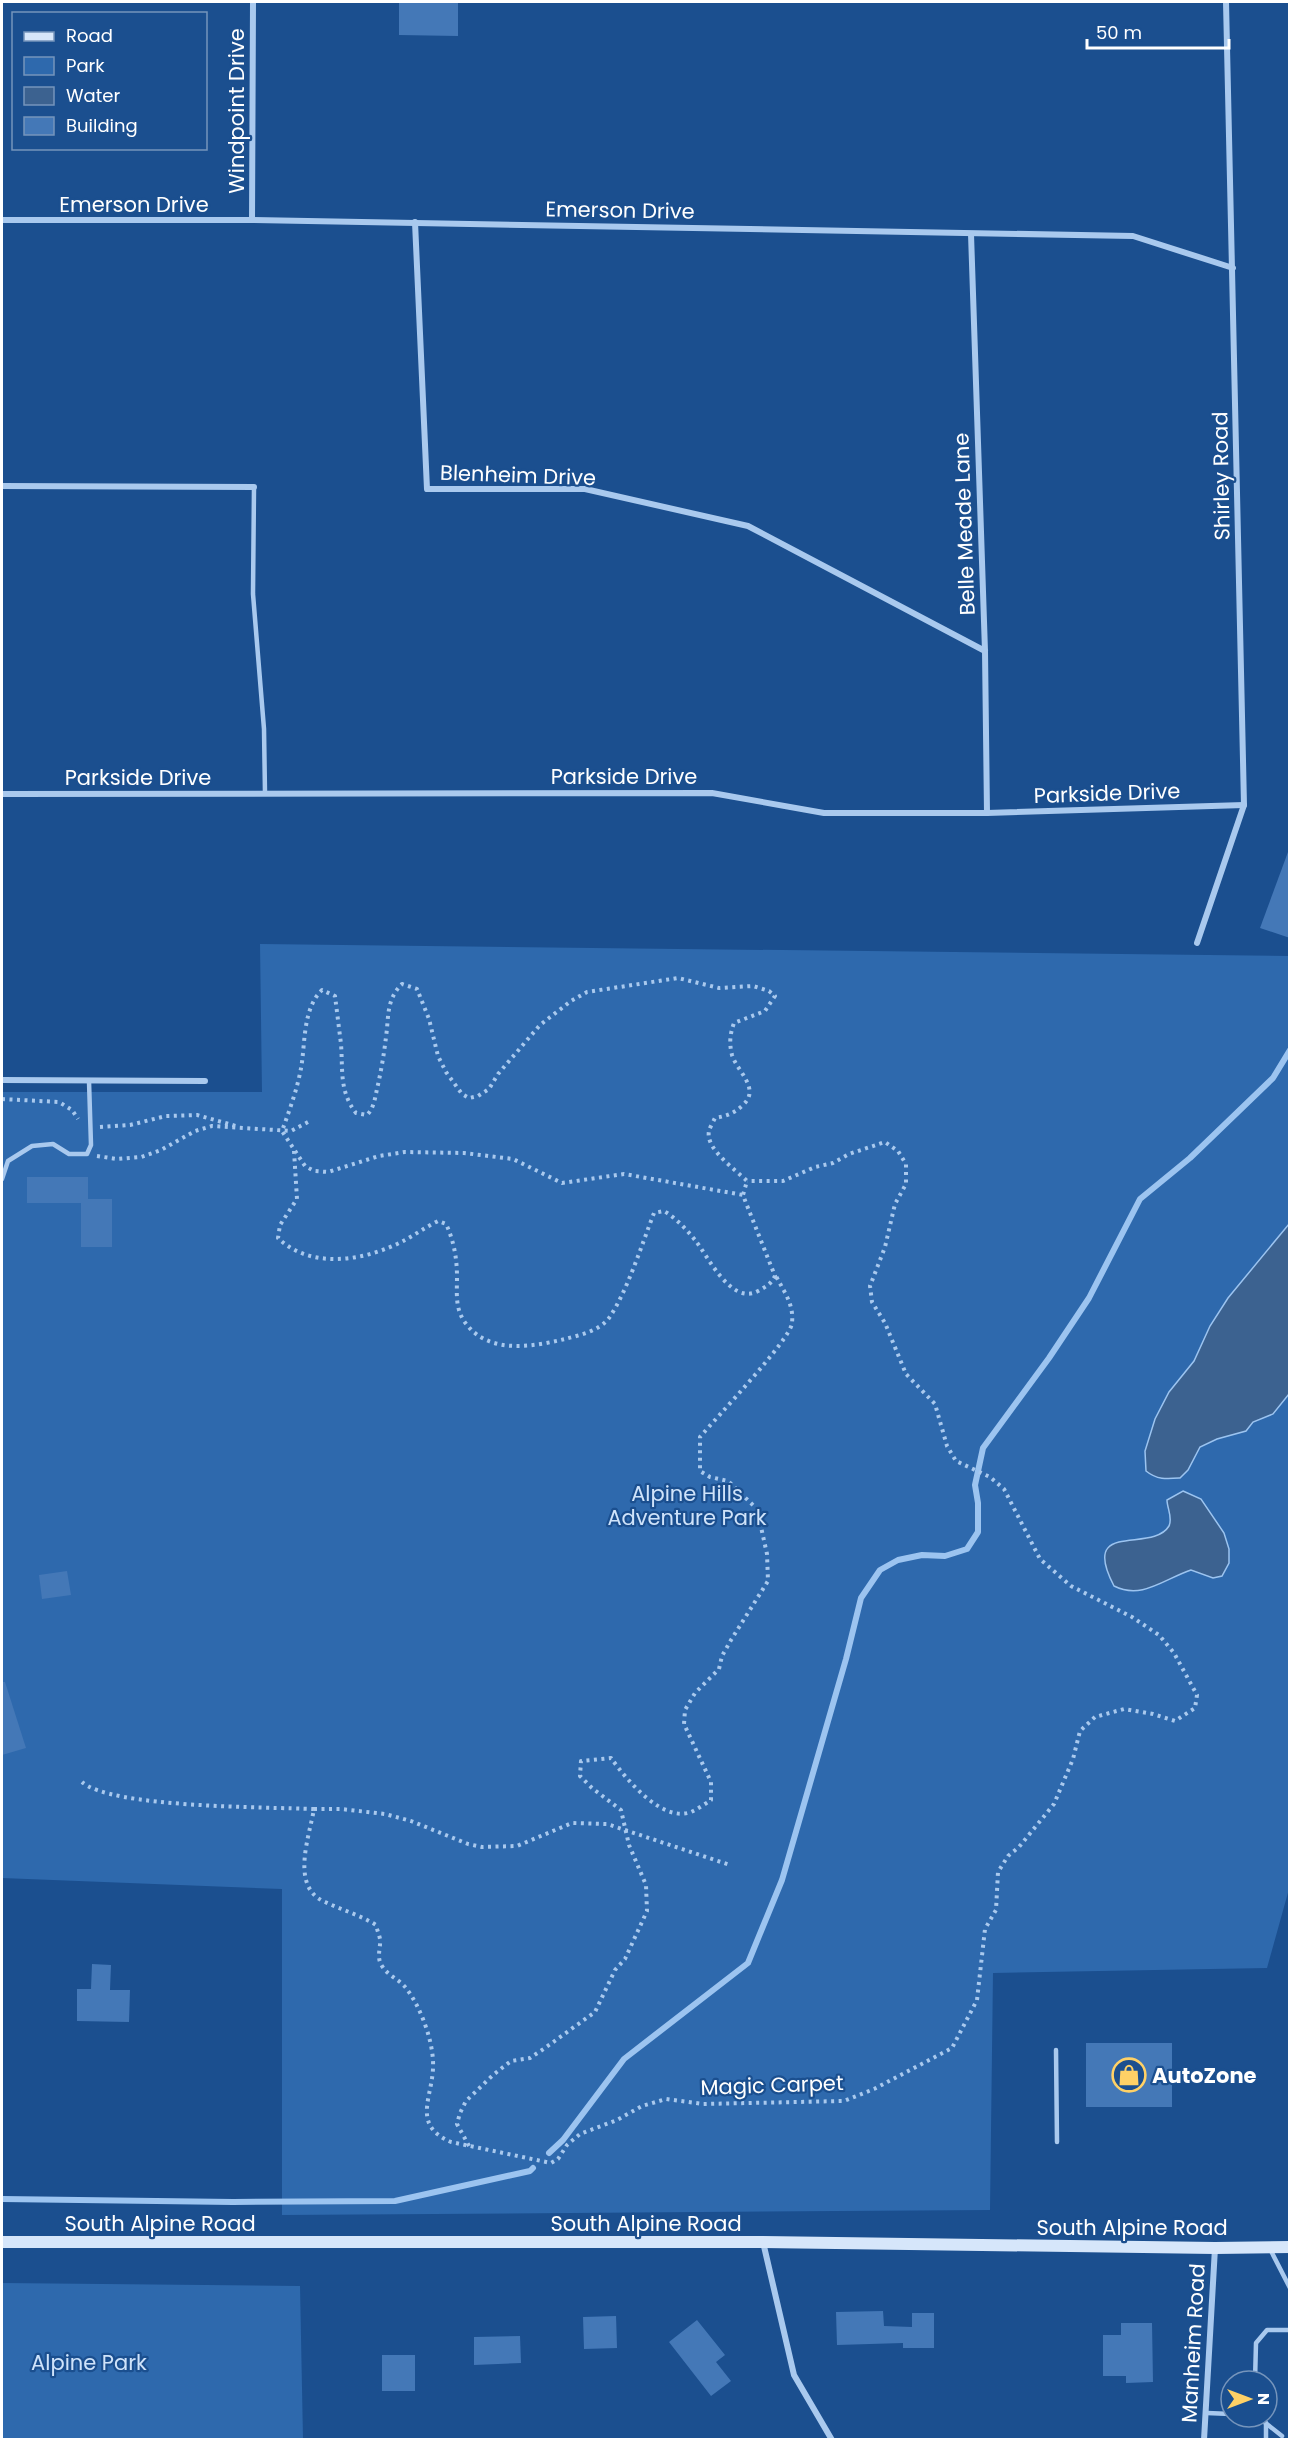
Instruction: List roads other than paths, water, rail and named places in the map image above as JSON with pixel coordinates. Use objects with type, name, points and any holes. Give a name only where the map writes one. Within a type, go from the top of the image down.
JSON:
[{"type":"main road","name":"South Alpine Road","points":[[2,2242],[763,2242],[1290,2247]]},
{"type":"street","name":"Windpoint Drive","points":[[252,220],[253,2]]},
{"type":"street","name":"Shirley Road","points":[[1197,943],[1244,805],[1226,2]]},
{"type":"street","name":"Emerson Drive","points":[[2,220],[415,222],[1133,236],[1233,268]]},
{"type":"street","name":"Blenheim Drive","points":[[415,222],[427,489],[585,489],[747,526],[985,651]]},
{"type":"street","name":"Belle Meade Lane","points":[[971,234],[985,651],[987,813]]},
{"type":"street","points":[[2,486],[254,487]]},
{"type":"street","name":"Parkside Drive","points":[[2,794],[712,793],[824,813],[987,813],[1244,805]]},
{"type":"street","points":[[2,1080],[205,1081]]},
{"type":"street","points":[[763,2242],[794,2375],[832,2439]]},
{"type":"street","name":"Manheim Road","points":[[1204,2439],[1215,2248]]},
{"type":"lane","points":[[254,487],[253,594],[264,729],[265,793]]},
{"type":"lane","points":[[2,1179],[8,1161],[32,1146],[53,1144],[69,1154],[87,1154],[91,1145],[89,1081]]},
{"type":"lane","points":[[1056,2050],[1057,2142]]},
{"type":"lane","points":[[1269,2247],[1290,2288]]},
{"type":"lane","points":[[1255,2369],[1256,2343],[1267,2330],[1290,2330]]},
{"type":"lane","points":[[1207,2413],[1219,2414]]},
{"type":"lane","points":[[1273,2429],[1282,2436]]},
{"type":"water","points":[[1289,1224],[1289,1394],[1273,1414],[1253,1422],[1246,1431],[1217,1439],[1200,1447],[1188,1470],[1180,1478],[1162,1478],[1150,1474],[1146,1471],[1145,1451],[1155,1419],[1169,1392],[1194,1361],[1210,1326],[1228,1298]]},
{"type":"water","points":[[1183,1491],[1201,1499],[1224,1533],[1229,1549],[1229,1563],[1222,1576],[1213,1578],[1191,1570],[1144,1589],[1124,1590],[1114,1586],[1106,1565],[1105,1552],[1112,1545],[1122,1541],[1160,1534],[1170,1523],[1167,1500]]},
{"type":"waterway","points":[[549,2153],[563,2140],[624,2059],[748,1963],[782,1880],[846,1659],[861,1598],[880,1570],[898,1560],[922,1555],[945,1556],[967,1549],[978,1532],[978,1503],[975,1485],[983,1448],[1049,1358],[1089,1298],[1140,1199],[1190,1158],[1273,1078],[1290,1050]]},
{"type":"waterway","points":[[2,2199],[233,2202],[395,2201],[530,2171],[533,2168]]},
{"type":"place","name":"AutoZone","points":[[1129,2075]]},
{"type":"park label","name":"Alpine Hills Adventure Park","points":[[687,1505]]},
{"type":"park label","name":"Alpine Park","points":[[89,2362]]}]
